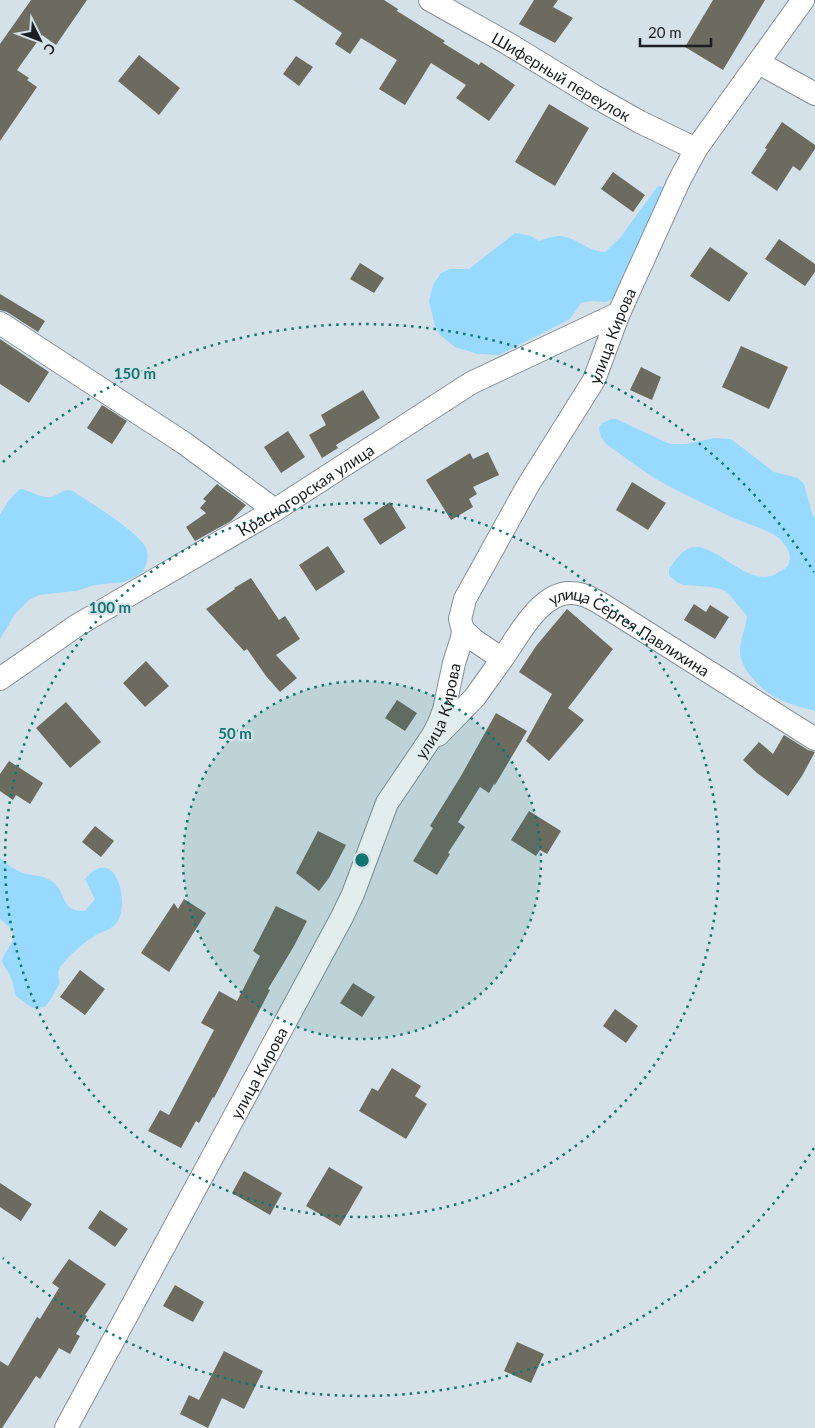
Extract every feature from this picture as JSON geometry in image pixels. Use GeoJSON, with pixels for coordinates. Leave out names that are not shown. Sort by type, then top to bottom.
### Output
{"type":"FeatureCollection","features":[{"type":"Feature","properties":{"kind":"street","name":"Шиферный переулок"},"geometry":{"type":"LineString","coordinates":[[430,0],[640,122],[696,149]]}},
{"type":"Feature","properties":{"kind":"street","name":"улица Кирова"},"geometry":{"type":"LineString","coordinates":[[66,1428],[342,916],[353,894],[388,803],[436,729],[444,710],[454,663],[462,638],[463,630],[460,613],[469,590],[527,486],[594,380],[619,313],[679,180],[696,149],[803,0]]}},
{"type":"Feature","properties":{"kind":"street"},"geometry":{"type":"LineString","coordinates":[[759,63],[815,94]]}},
{"type":"Feature","properties":{"kind":"street","name":"Красногорская улица"},"geometry":{"type":"LineString","coordinates":[[0,679],[76,626],[274,510],[471,384],[619,313]]}},
{"type":"Feature","properties":{"kind":"street"},"geometry":{"type":"LineString","coordinates":[[0,322],[184,443],[274,510]]}},
{"type":"Feature","properties":{"kind":"street","name":"улица Сергея Павлихина"},"geometry":{"type":"LineString","coordinates":[[425,748],[475,697],[544,603],[556,595],[570,593],[584,595],[600,603],[815,739]]}},
{"type":"Feature","properties":{"kind":"street"},"geometry":{"type":"LineString","coordinates":[[463,630],[502,659]]}},
{"type":"Feature","properties":{"kind":"shaded area"},"geometry":{"type":"Polygon","coordinates":[[[658,186],[665,187],[615,298],[606,302],[591,301],[581,303],[570,319],[499,355],[478,354],[455,347],[440,335],[435,326],[429,301],[433,285],[441,273],[450,269],[469,269],[515,233],[531,236],[539,241],[559,236],[571,238],[593,250],[605,252],[620,238],[658,186]]]}},
{"type":"Feature","properties":{"kind":"shaded area"},"geometry":{"type":"Polygon","coordinates":[[[611,419],[616,419],[670,444],[686,444],[714,438],[731,439],[774,472],[798,478],[804,484],[815,518],[815,711],[774,697],[748,673],[740,651],[747,616],[728,593],[712,587],[684,585],[678,583],[669,575],[669,569],[681,554],[687,549],[700,547],[711,551],[756,576],[768,577],[788,565],[790,556],[786,547],[773,534],[731,517],[656,479],[606,444],[601,437],[599,428],[601,424],[611,419]]]}},
{"type":"Feature","properties":{"kind":"shaded area"},"geometry":{"type":"Polygon","coordinates":[[[20,489],[48,497],[67,490],[73,491],[113,518],[142,541],[146,548],[147,559],[141,574],[124,582],[95,585],[76,591],[39,595],[29,600],[15,614],[0,639],[0,514],[10,499],[20,489]]]}},
{"type":"Feature","properties":{"kind":"shaded area"},"geometry":{"type":"Polygon","coordinates":[[[0,858],[20,872],[42,877],[53,882],[68,905],[77,910],[85,911],[95,899],[85,879],[95,870],[104,868],[111,871],[117,878],[122,900],[118,921],[74,951],[65,961],[58,971],[59,984],[45,1007],[33,1008],[16,996],[10,975],[2,960],[12,943],[14,935],[12,930],[0,919],[0,858]]]}},
{"type":"Feature","properties":{"kind":"building"},"geometry":{"type":"Polygon","coordinates":[[[31,0],[87,0],[56,45],[42,35],[17,70],[29,78],[27,80],[37,87],[0,141],[0,44],[31,0]]]}},
{"type":"Feature","properties":{"kind":"building"},"geometry":{"type":"Polygon","coordinates":[[[293,0],[384,0],[398,9],[397,11],[445,41],[443,43],[479,65],[481,62],[515,85],[489,121],[456,98],[466,85],[431,63],[405,105],[379,89],[397,60],[361,38],[350,54],[335,44],[342,33],[293,0]]]}},
{"type":"Feature","properties":{"kind":"building"},"geometry":{"type":"Polygon","coordinates":[[[534,0],[558,0],[553,7],[573,18],[555,43],[519,24],[534,0]]]}},
{"type":"Feature","properties":{"kind":"building"},"geometry":{"type":"Polygon","coordinates":[[[713,0],[765,0],[723,70],[685,47],[713,0]]]}},
{"type":"Feature","properties":{"kind":"building"},"geometry":{"type":"Polygon","coordinates":[[[139,55],[180,88],[159,115],[118,81],[139,55]]]}},
{"type":"Feature","properties":{"kind":"building"},"geometry":{"type":"Polygon","coordinates":[[[296,56],[313,67],[299,86],[283,74],[296,56]]]}},
{"type":"Feature","properties":{"kind":"building"},"geometry":{"type":"Polygon","coordinates":[[[549,104],[589,128],[555,186],[515,162],[549,104]]]}},
{"type":"Feature","properties":{"kind":"building"},"geometry":{"type":"Polygon","coordinates":[[[782,122],[815,145],[815,149],[800,171],[793,166],[777,191],[751,173],[782,122]]]}},
{"type":"Feature","properties":{"kind":"building"},"geometry":{"type":"Polygon","coordinates":[[[613,172],[645,195],[633,212],[601,189],[613,172]]]}},
{"type":"Feature","properties":{"kind":"building"},"geometry":{"type":"Polygon","coordinates":[[[779,239],[815,264],[815,272],[805,286],[765,259],[779,239]]]}},
{"type":"Feature","properties":{"kind":"building"},"geometry":{"type":"Polygon","coordinates":[[[710,247],[748,273],[729,302],[690,276],[710,247]]]}},
{"type":"Feature","properties":{"kind":"building"},"geometry":{"type":"Polygon","coordinates":[[[360,263],[384,278],[374,293],[350,279],[360,263]]]}},
{"type":"Feature","properties":{"kind":"building"},"geometry":{"type":"Polygon","coordinates":[[[0,294],[45,321],[38,332],[7,312],[0,310],[0,294]]]}},
{"type":"Feature","properties":{"kind":"building"},"geometry":{"type":"Polygon","coordinates":[[[0,339],[49,372],[29,403],[0,384],[0,339]]]}},
{"type":"Feature","properties":{"kind":"building"},"geometry":{"type":"Polygon","coordinates":[[[741,346],[788,367],[769,409],[722,387],[741,346]]]}},
{"type":"Feature","properties":{"kind":"building"},"geometry":{"type":"Polygon","coordinates":[[[641,367],[661,377],[652,400],[630,390],[641,367]]]}},
{"type":"Feature","properties":{"kind":"building"},"geometry":{"type":"Polygon","coordinates":[[[363,390],[380,418],[336,445],[338,448],[322,458],[309,435],[326,425],[321,415],[363,390]]]}},
{"type":"Feature","properties":{"kind":"building"},"geometry":{"type":"Polygon","coordinates":[[[102,405],[127,421],[112,444],[87,428],[102,405]]]}},
{"type":"Feature","properties":{"kind":"building"},"geometry":{"type":"Polygon","coordinates":[[[288,431],[305,457],[281,473],[264,447],[288,431]]]}},
{"type":"Feature","properties":{"kind":"building"},"geometry":{"type":"Polygon","coordinates":[[[488,452],[499,475],[473,487],[477,494],[469,499],[473,507],[451,520],[426,480],[470,453],[473,459],[488,452]]]}},
{"type":"Feature","properties":{"kind":"building"},"geometry":{"type":"Polygon","coordinates":[[[632,482],[666,503],[648,530],[616,510],[632,482]]]}},
{"type":"Feature","properties":{"kind":"building"},"geometry":{"type":"Polygon","coordinates":[[[217,484],[246,505],[231,521],[195,541],[186,527],[206,513],[200,508],[206,501],[203,499],[217,484]]]}},
{"type":"Feature","properties":{"kind":"building"},"geometry":{"type":"Polygon","coordinates":[[[390,502],[406,528],[380,545],[363,519],[390,502]]]}},
{"type":"Feature","properties":{"kind":"building"},"geometry":{"type":"Polygon","coordinates":[[[328,546],[345,572],[316,591],[299,565],[328,546]]]}},
{"type":"Feature","properties":{"kind":"building"},"geometry":{"type":"Polygon","coordinates":[[[251,578],[279,620],[285,616],[300,639],[276,655],[297,678],[280,692],[247,649],[244,651],[206,609],[251,578]]]}},
{"type":"Feature","properties":{"kind":"building"},"geometry":{"type":"Polygon","coordinates":[[[694,604],[706,612],[710,605],[729,617],[715,639],[684,620],[694,604]]]}},
{"type":"Feature","properties":{"kind":"building"},"geometry":{"type":"Polygon","coordinates":[[[567,609],[613,649],[568,708],[584,720],[549,761],[526,741],[552,694],[519,672],[536,646],[567,609]]]}},
{"type":"Feature","properties":{"kind":"building"},"geometry":{"type":"Polygon","coordinates":[[[146,661],[169,686],[145,707],[123,683],[146,661]]]}},
{"type":"Feature","properties":{"kind":"building"},"geometry":{"type":"Polygon","coordinates":[[[397,700],[417,713],[405,731],[385,718],[397,700]]]}},
{"type":"Feature","properties":{"kind":"building"},"geometry":{"type":"Polygon","coordinates":[[[66,702],[101,742],[70,768],[36,728],[66,702]]]}},
{"type":"Feature","properties":{"kind":"building"},"geometry":{"type":"Polygon","coordinates":[[[496,713],[527,731],[489,793],[480,787],[458,822],[465,827],[448,853],[450,854],[437,875],[413,861],[433,828],[430,826],[461,776],[496,713]]]}},
{"type":"Feature","properties":{"kind":"building"},"geometry":{"type":"Polygon","coordinates":[[[784,735],[808,750],[815,752],[788,796],[743,760],[759,742],[773,754],[784,735]]]}},
{"type":"Feature","properties":{"kind":"building"},"geometry":{"type":"Polygon","coordinates":[[[9,761],[43,783],[30,804],[16,795],[13,800],[0,791],[0,774],[9,761]]]}},
{"type":"Feature","properties":{"kind":"building"},"geometry":{"type":"Polygon","coordinates":[[[529,811],[561,831],[547,854],[540,850],[536,856],[511,840],[529,811]]]}},
{"type":"Feature","properties":{"kind":"building"},"geometry":{"type":"Polygon","coordinates":[[[95,826],[114,841],[101,857],[82,842],[95,826]]]}},
{"type":"Feature","properties":{"kind":"building"},"geometry":{"type":"Polygon","coordinates":[[[318,831],[346,845],[329,878],[319,891],[296,873],[318,831]]]}},
{"type":"Feature","properties":{"kind":"building"},"geometry":{"type":"Polygon","coordinates":[[[184,899],[206,913],[169,972],[141,953],[174,903],[178,909],[184,899]]]}},
{"type":"Feature","properties":{"kind":"building"},"geometry":{"type":"Polygon","coordinates":[[[276,906],[307,921],[268,989],[270,990],[214,1098],[199,1123],[196,1121],[181,1148],[148,1131],[160,1110],[169,1115],[214,1030],[201,1023],[219,991],[237,1001],[260,956],[253,951],[276,906]]]}},
{"type":"Feature","properties":{"kind":"building"},"geometry":{"type":"Polygon","coordinates":[[[80,970],[105,989],[85,1015],[60,997],[80,970]]]}},
{"type":"Feature","properties":{"kind":"building"},"geometry":{"type":"Polygon","coordinates":[[[353,983],[375,997],[362,1017],[340,1003],[353,983]]]}},
{"type":"Feature","properties":{"kind":"building"},"geometry":{"type":"Polygon","coordinates":[[[615,1009],[638,1026],[626,1043],[603,1026],[615,1009]]]}},
{"type":"Feature","properties":{"kind":"building"},"geometry":{"type":"Polygon","coordinates":[[[392,1068],[421,1086],[415,1096],[427,1104],[406,1139],[359,1111],[372,1088],[378,1091],[392,1068]]]}},
{"type":"Feature","properties":{"kind":"building"},"geometry":{"type":"Polygon","coordinates":[[[329,1167],[363,1187],[340,1226],[306,1206],[329,1167]]]}},
{"type":"Feature","properties":{"kind":"building"},"geometry":{"type":"Polygon","coordinates":[[[244,1171],[282,1193],[270,1215],[232,1193],[244,1171]]]}},
{"type":"Feature","properties":{"kind":"building"},"geometry":{"type":"Polygon","coordinates":[[[0,1183],[32,1204],[21,1221],[0,1207],[0,1183]]]}},
{"type":"Feature","properties":{"kind":"building"},"geometry":{"type":"Polygon","coordinates":[[[100,1210],[128,1229],[115,1247],[88,1228],[100,1210]]]}},
{"type":"Feature","properties":{"kind":"building"},"geometry":{"type":"Polygon","coordinates":[[[69,1259],[106,1284],[85,1315],[87,1316],[76,1334],[80,1336],[70,1354],[59,1348],[40,1379],[36,1376],[2,1428],[0,1428],[0,1361],[8,1366],[37,1317],[40,1319],[59,1288],[52,1283],[69,1259]]]}},
{"type":"Feature","properties":{"kind":"building"},"geometry":{"type":"Polygon","coordinates":[[[175,1285],[204,1302],[193,1322],[163,1306],[175,1285]]]}},
{"type":"Feature","properties":{"kind":"building"},"geometry":{"type":"Polygon","coordinates":[[[517,1342],[544,1354],[531,1383],[504,1371],[517,1342]]]}},
{"type":"Feature","properties":{"kind":"building"},"geometry":{"type":"Polygon","coordinates":[[[224,1351],[263,1371],[244,1409],[222,1398],[208,1428],[180,1414],[189,1395],[199,1400],[224,1351]]]}}]}
